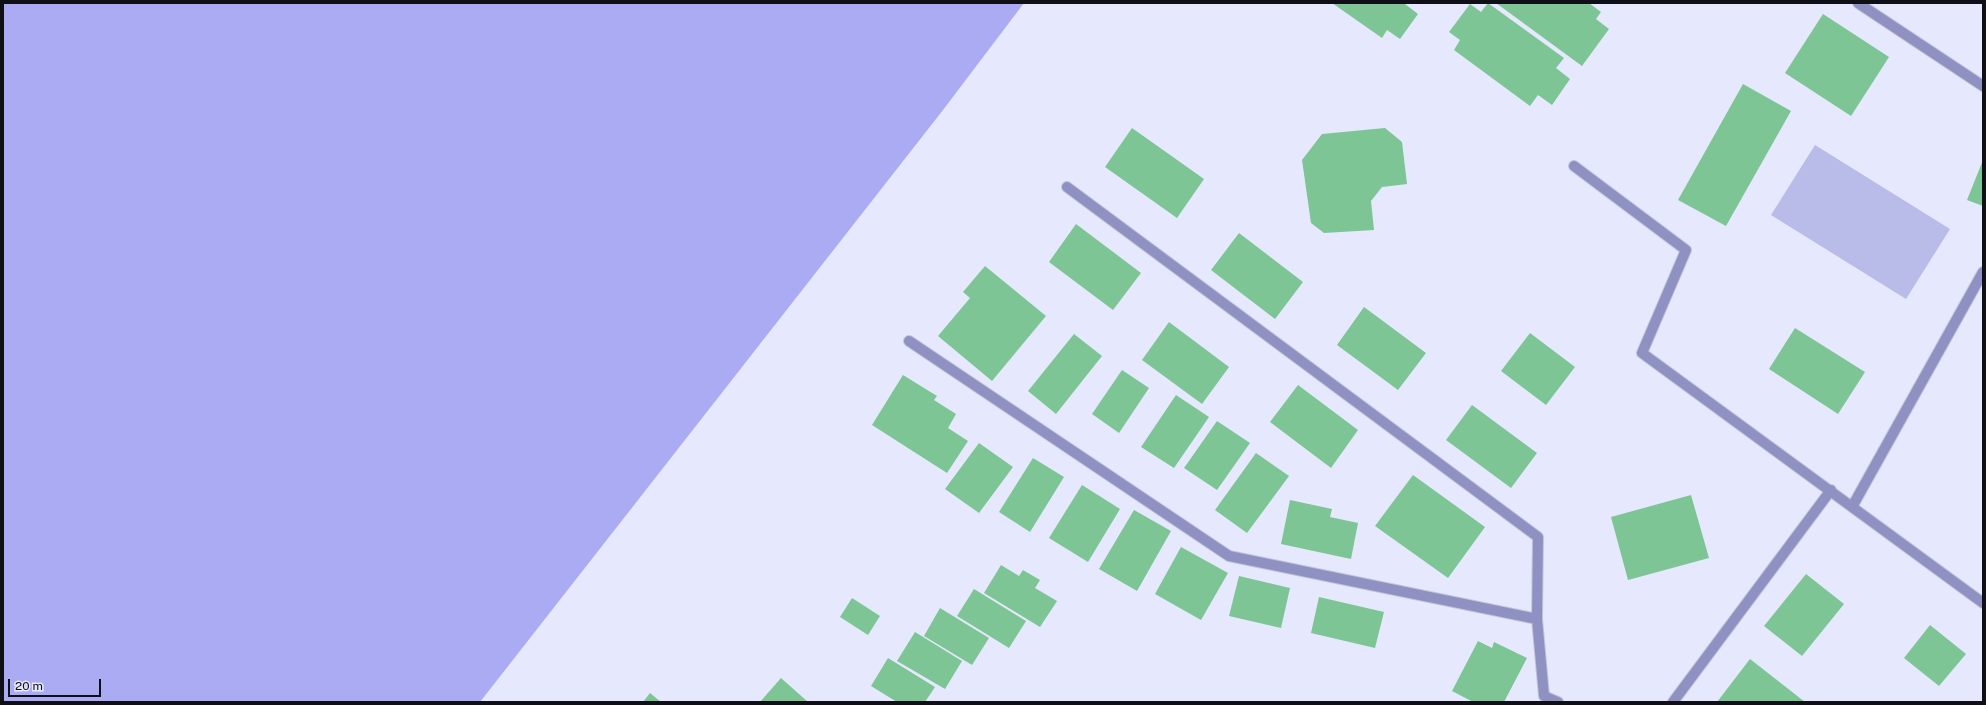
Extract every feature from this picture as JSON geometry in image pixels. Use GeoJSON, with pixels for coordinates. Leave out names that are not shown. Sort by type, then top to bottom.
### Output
{"type":"FeatureCollection","features":[{"type":"Feature","properties":{"kind":"street"},"geometry":{"type":"LineString","coordinates":[[1858,3],[1983,86]]}},
{"type":"Feature","properties":{"kind":"street"},"geometry":{"type":"LineString","coordinates":[[1574,166],[1686,250],[1642,353],[1831,490],[1983,603]]}},
{"type":"Feature","properties":{"kind":"street"},"geometry":{"type":"LineString","coordinates":[[1067,187],[1538,538],[1538,619],[1542,699],[1558,702]]}},
{"type":"Feature","properties":{"kind":"street"},"geometry":{"type":"LineString","coordinates":[[1852,507],[1983,272]]}},
{"type":"Feature","properties":{"kind":"street"},"geometry":{"type":"LineString","coordinates":[[909,341],[1229,556],[1538,619]]}},
{"type":"Feature","properties":{"kind":"street"},"geometry":{"type":"LineString","coordinates":[[1673,702],[1831,490]]}},
{"type":"Feature","properties":{"kind":"shaded area"},"geometry":{"type":"Polygon","coordinates":[[[3,3],[1024,3],[943,110],[480,702],[3,702],[3,3]]]}},
{"type":"Feature","properties":{"kind":"shaded area"},"geometry":{"type":"Polygon","coordinates":[[[1815,145],[1950,229],[1906,299],[1771,215],[1815,145]]]}},
{"type":"Feature","properties":{"kind":"building"},"geometry":{"type":"Polygon","coordinates":[[[1332,3],[1406,3],[1405,4],[1418,14],[1400,39],[1387,30],[1382,38],[1332,3]]]}},
{"type":"Feature","properties":{"kind":"building"},"geometry":{"type":"Polygon","coordinates":[[[1488,3],[1564,58],[1556,68],[1570,79],[1552,105],[1538,95],[1530,106],[1454,50],[1460,40],[1449,32],[1470,4],[1481,12],[1488,3]]]}},
{"type":"Feature","properties":{"kind":"building"},"geometry":{"type":"Polygon","coordinates":[[[1496,3],[1589,3],[1601,12],[1596,19],[1609,29],[1582,66],[1496,3]]]}},
{"type":"Feature","properties":{"kind":"building"},"geometry":{"type":"Polygon","coordinates":[[[1823,14],[1889,57],[1851,116],[1785,73],[1823,14]]]}},
{"type":"Feature","properties":{"kind":"building"},"geometry":{"type":"Polygon","coordinates":[[[1743,84],[1791,111],[1726,226],[1678,200],[1743,84]]]}},
{"type":"Feature","properties":{"kind":"building"},"geometry":{"type":"Polygon","coordinates":[[[1132,128],[1204,179],[1177,218],[1105,167],[1132,128]]]}},
{"type":"Feature","properties":{"kind":"building"},"geometry":{"type":"Polygon","coordinates":[[[1385,128],[1402,142],[1407,184],[1382,187],[1371,201],[1374,230],[1324,233],[1311,223],[1302,160],[1322,134],[1385,128]]]}},
{"type":"Feature","properties":{"kind":"building"},"geometry":{"type":"Polygon","coordinates":[[[1983,160],[1983,206],[1967,200],[1983,160]]]}},
{"type":"Feature","properties":{"kind":"building"},"geometry":{"type":"Polygon","coordinates":[[[1076,224],[1141,273],[1113,310],[1049,262],[1076,224]]]}},
{"type":"Feature","properties":{"kind":"building"},"geometry":{"type":"Polygon","coordinates":[[[1239,233],[1303,282],[1275,319],[1211,270],[1239,233]]]}},
{"type":"Feature","properties":{"kind":"building"},"geometry":{"type":"Polygon","coordinates":[[[985,266],[1046,316],[992,381],[938,336],[970,298],[963,292],[985,266]]]}},
{"type":"Feature","properties":{"kind":"building"},"geometry":{"type":"Polygon","coordinates":[[[1364,307],[1426,353],[1398,390],[1337,345],[1364,307]]]}},
{"type":"Feature","properties":{"kind":"building"},"geometry":{"type":"Polygon","coordinates":[[[1169,322],[1229,367],[1202,404],[1142,360],[1169,322]]]}},
{"type":"Feature","properties":{"kind":"building"},"geometry":{"type":"Polygon","coordinates":[[[1795,328],[1865,372],[1838,414],[1769,369],[1795,328]]]}},
{"type":"Feature","properties":{"kind":"building"},"geometry":{"type":"Polygon","coordinates":[[[1530,333],[1575,367],[1546,405],[1501,371],[1530,333]]]}},
{"type":"Feature","properties":{"kind":"building"},"geometry":{"type":"Polygon","coordinates":[[[1074,334],[1102,356],[1056,414],[1028,391],[1074,334]]]}},
{"type":"Feature","properties":{"kind":"building"},"geometry":{"type":"Polygon","coordinates":[[[1122,370],[1149,388],[1119,433],[1092,414],[1122,370]]]}},
{"type":"Feature","properties":{"kind":"building"},"geometry":{"type":"Polygon","coordinates":[[[903,375],[937,396],[934,400],[956,414],[948,428],[968,441],[947,473],[872,425],[903,375]]]}},
{"type":"Feature","properties":{"kind":"building"},"geometry":{"type":"Polygon","coordinates":[[[1298,385],[1358,430],[1331,468],[1270,422],[1298,385]]]}},
{"type":"Feature","properties":{"kind":"building"},"geometry":{"type":"Polygon","coordinates":[[[1176,395],[1209,417],[1174,468],[1141,447],[1176,395]]]}},
{"type":"Feature","properties":{"kind":"building"},"geometry":{"type":"Polygon","coordinates":[[[1472,405],[1537,453],[1511,488],[1446,440],[1472,405]]]}},
{"type":"Feature","properties":{"kind":"building"},"geometry":{"type":"Polygon","coordinates":[[[1217,421],[1250,443],[1217,490],[1184,468],[1217,421]]]}},
{"type":"Feature","properties":{"kind":"building"},"geometry":{"type":"Polygon","coordinates":[[[979,443],[1013,467],[979,513],[945,489],[979,443]]]}},
{"type":"Feature","properties":{"kind":"building"},"geometry":{"type":"Polygon","coordinates":[[[1256,453],[1289,476],[1247,533],[1215,510],[1256,453]]]}},
{"type":"Feature","properties":{"kind":"building"},"geometry":{"type":"Polygon","coordinates":[[[1033,458],[1064,477],[1030,532],[999,512],[1033,458]]]}},
{"type":"Feature","properties":{"kind":"building"},"geometry":{"type":"Polygon","coordinates":[[[1413,475],[1485,527],[1448,578],[1375,526],[1413,475]]]}},
{"type":"Feature","properties":{"kind":"building"},"geometry":{"type":"Polygon","coordinates":[[[1082,485],[1120,509],[1088,562],[1049,538],[1082,485]]]}},
{"type":"Feature","properties":{"kind":"building"},"geometry":{"type":"Polygon","coordinates":[[[1691,495],[1709,558],[1628,580],[1611,517],[1691,495]]]}},
{"type":"Feature","properties":{"kind":"building"},"geometry":{"type":"Polygon","coordinates":[[[1290,500],[1332,509],[1330,517],[1358,523],[1351,559],[1281,544],[1290,500]]]}},
{"type":"Feature","properties":{"kind":"building"},"geometry":{"type":"Polygon","coordinates":[[[1134,510],[1171,531],[1137,591],[1099,569],[1134,510]]]}},
{"type":"Feature","properties":{"kind":"building"},"geometry":{"type":"Polygon","coordinates":[[[1181,547],[1228,573],[1201,620],[1155,594],[1181,547]]]}},
{"type":"Feature","properties":{"kind":"building"},"geometry":{"type":"Polygon","coordinates":[[[1001,565],[1019,576],[1023,570],[1040,580],[1035,588],[1057,601],[1040,627],[984,593],[1001,565]]]}},
{"type":"Feature","properties":{"kind":"building"},"geometry":{"type":"Polygon","coordinates":[[[1806,574],[1844,604],[1802,656],[1764,626],[1806,574]]]}},
{"type":"Feature","properties":{"kind":"building"},"geometry":{"type":"Polygon","coordinates":[[[1239,576],[1290,588],[1281,628],[1229,616],[1239,576]]]}},
{"type":"Feature","properties":{"kind":"building"},"geometry":{"type":"Polygon","coordinates":[[[974,589],[1026,621],[1009,648],[957,616],[974,589]]]}},
{"type":"Feature","properties":{"kind":"building"},"geometry":{"type":"Polygon","coordinates":[[[1319,597],[1384,612],[1375,648],[1311,633],[1319,597]]]}},
{"type":"Feature","properties":{"kind":"building"},"geometry":{"type":"Polygon","coordinates":[[[852,598],[880,616],[868,635],[840,617],[852,598]]]}},
{"type":"Feature","properties":{"kind":"building"},"geometry":{"type":"Polygon","coordinates":[[[940,608],[989,638],[972,665],[924,636],[940,608]]]}},
{"type":"Feature","properties":{"kind":"building"},"geometry":{"type":"Polygon","coordinates":[[[1930,625],[1966,654],[1939,686],[1904,658],[1930,625]]]}},
{"type":"Feature","properties":{"kind":"building"},"geometry":{"type":"Polygon","coordinates":[[[915,632],[962,661],[945,689],[897,661],[915,632]]]}},
{"type":"Feature","properties":{"kind":"building"},"geometry":{"type":"Polygon","coordinates":[[[1478,641],[1492,648],[1494,642],[1527,658],[1504,702],[1473,702],[1452,691],[1478,641]]]}},
{"type":"Feature","properties":{"kind":"building"},"geometry":{"type":"Polygon","coordinates":[[[888,658],[935,687],[925,702],[897,702],[871,686],[888,658]]]}},
{"type":"Feature","properties":{"kind":"building"},"geometry":{"type":"Polygon","coordinates":[[[1750,659],[1805,702],[1717,702],[1750,659]]]}},
{"type":"Feature","properties":{"kind":"building"},"geometry":{"type":"Polygon","coordinates":[[[781,678],[808,702],[760,702],[781,678]]]}},
{"type":"Feature","properties":{"kind":"building"},"geometry":{"type":"Polygon","coordinates":[[[650,693],[661,702],[643,702],[650,693]]]}}]}
